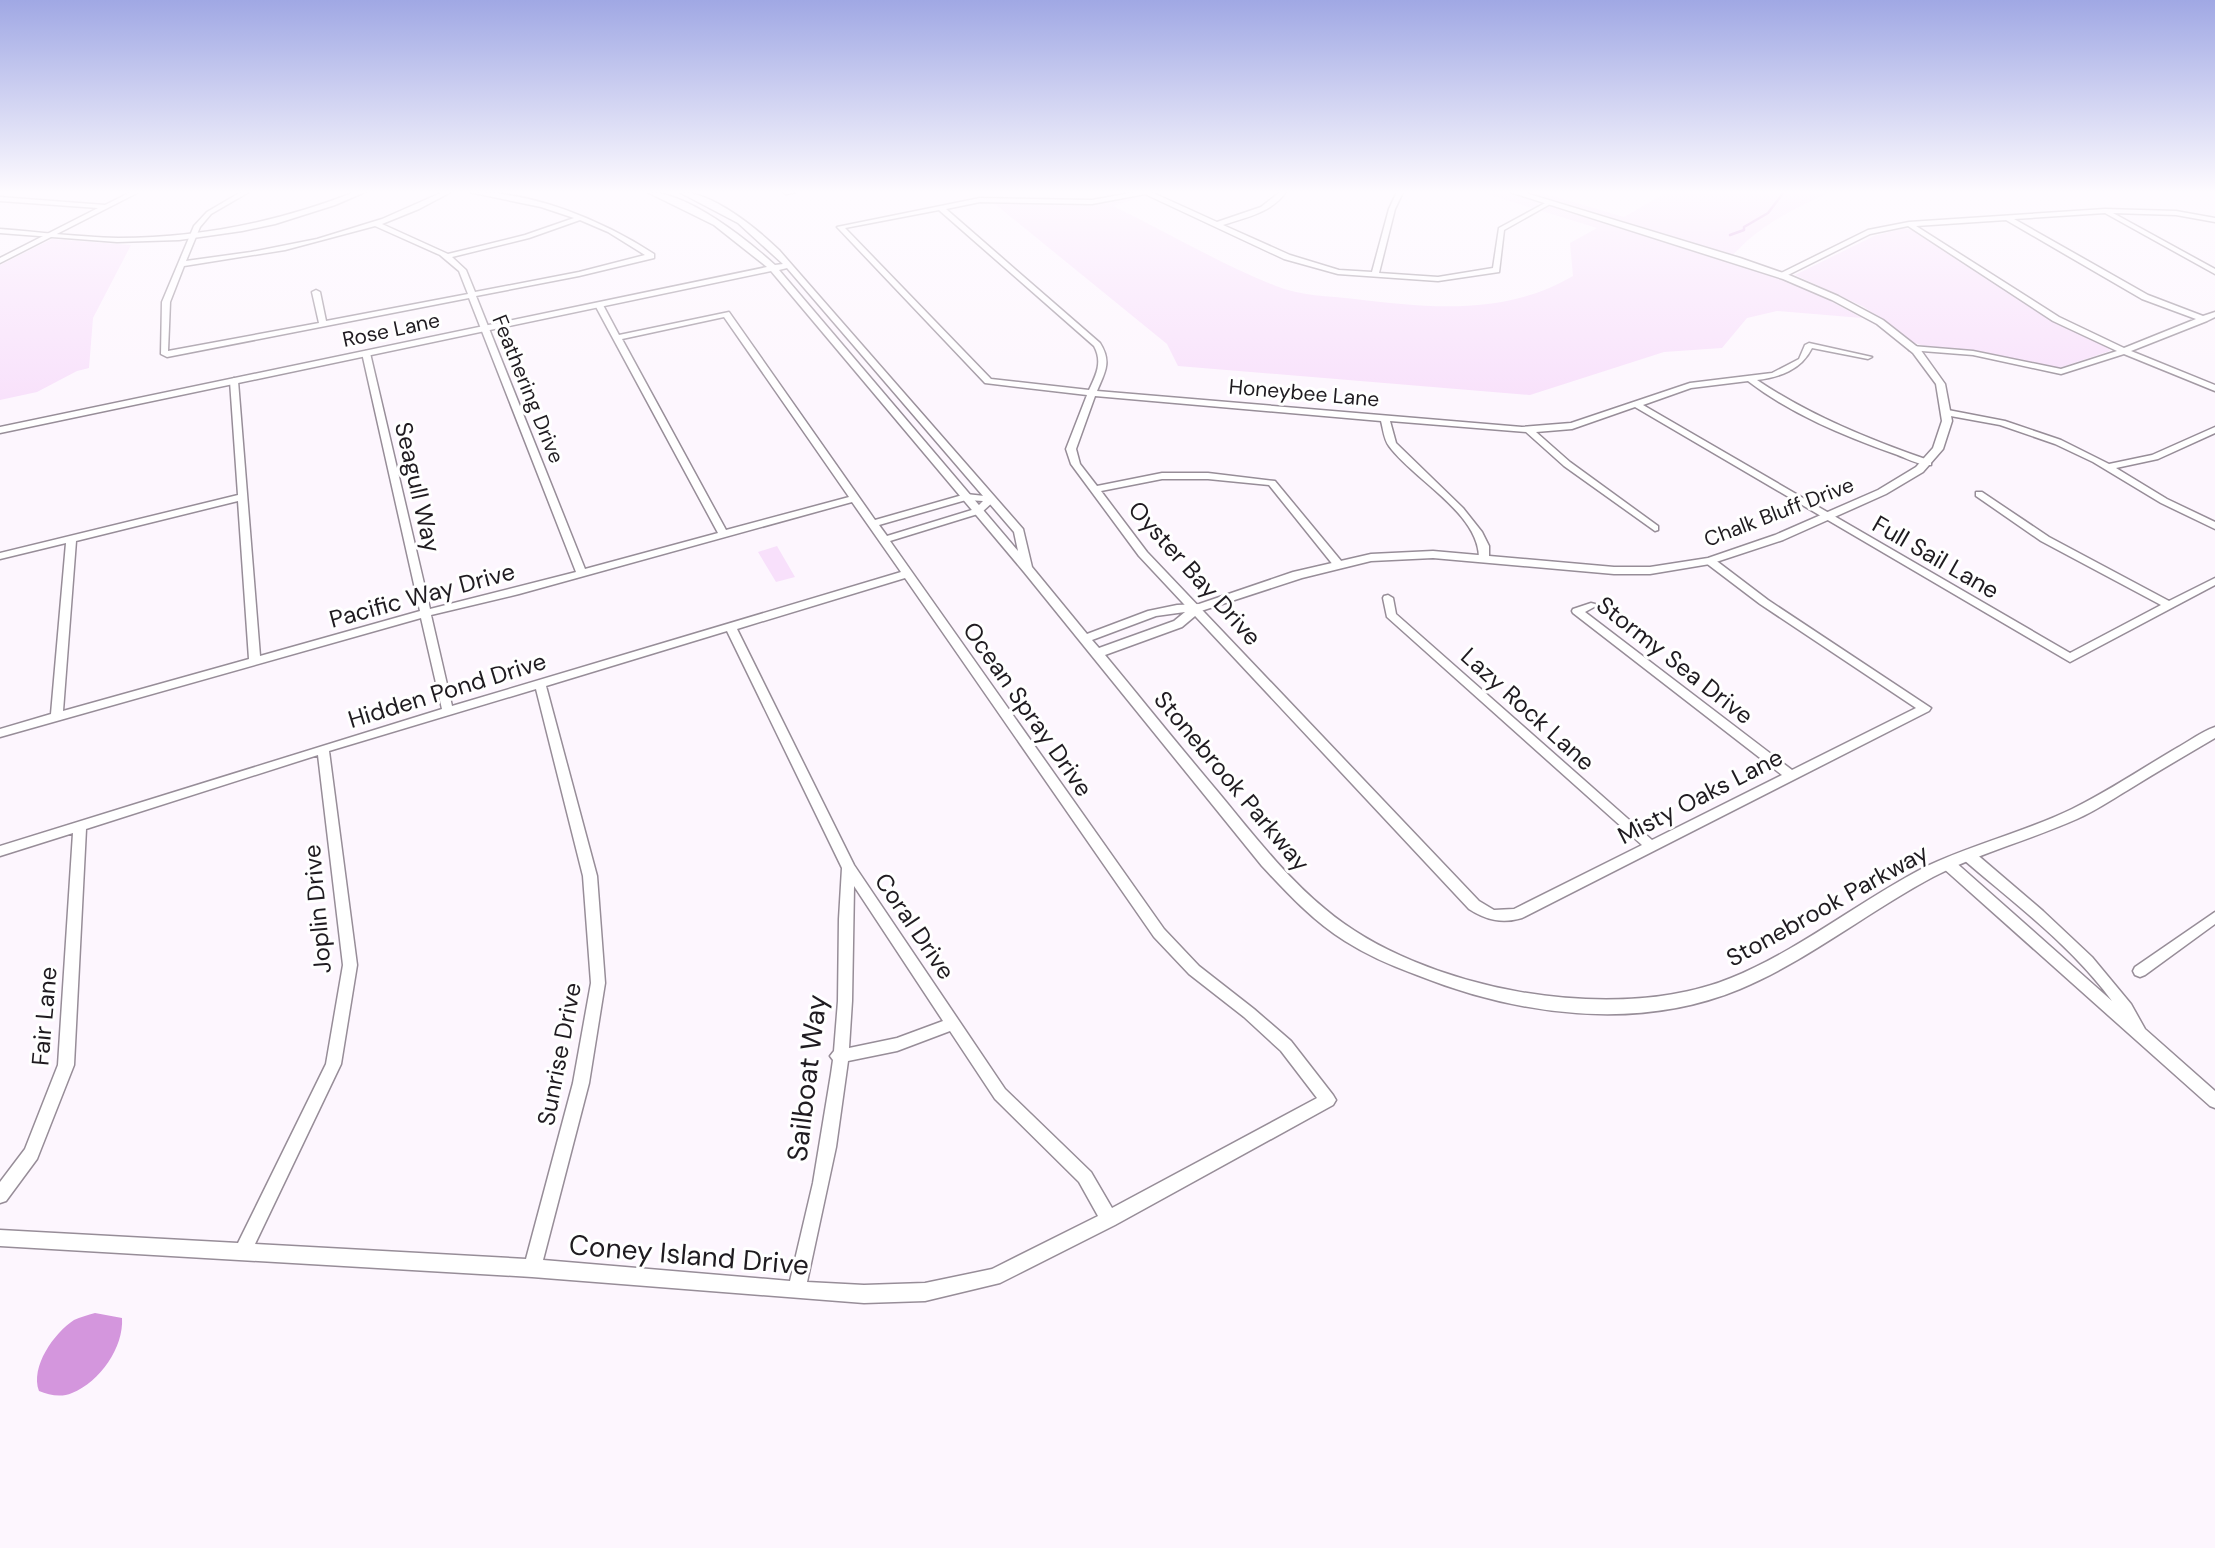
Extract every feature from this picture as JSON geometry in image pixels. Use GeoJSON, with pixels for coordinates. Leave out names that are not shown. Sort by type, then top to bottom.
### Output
{"type":"FeatureCollection","features":[{"type":"Feature","properties":{"kind":"street"},"geometry":{"type":"LineString","coordinates":[[182,264],[165,308],[164,352],[167,355],[619,264]]}},
{"type":"Feature","properties":{"kind":"street","name":"Feathering Drive"},"geometry":{"type":"LineString","coordinates":[[456,264],[462,270],[473,295],[582,574]]}},
{"type":"Feature","properties":{"kind":"street","name":"Stonebrook Parkway"},"geometry":{"type":"LineString","coordinates":[[769,264],[1028,570],[1266,862],[1303,899],[1353,938],[1425,972],[1473,989],[1517,998],[1618,1006],[1694,997],[1732,985],[1767,968],[1927,873],[2076,814],[2215,732]]}},
{"type":"Feature","properties":{"kind":"street","name":"Honeybee Lane"},"geometry":{"type":"LineString","coordinates":[[876,264],[988,381],[1091,393],[1529,430],[1572,426],[1690,386],[1752,380],[1774,375],[1802,360],[1809,345],[1868,357]]}},
{"type":"Feature","properties":{"kind":"street","name":"Oyster Bay Drive"},"geometry":{"type":"LineString","coordinates":[[1005,264],[1097,345],[1104,359],[1071,449],[1076,464],[1143,554],[1474,905],[1493,915]]}},
{"type":"Feature","properties":{"kind":"street"},"geometry":{"type":"LineString","coordinates":[[1307,264],[1338,272],[1438,279],[1496,270],[1497,264]]}},
{"type":"Feature","properties":{"kind":"street"},"geometry":{"type":"LineString","coordinates":[[1375,275],[1378,264]]}},
{"type":"Feature","properties":{"kind":"street"},"geometry":{"type":"LineString","coordinates":[[1751,264],[1783,274],[1879,322],[1912,348],[1943,391],[1948,413],[1988,420],[2071,448],[2153,495],[2215,526]]}},
{"type":"Feature","properties":{"kind":"street"},"geometry":{"type":"LineString","coordinates":[[1783,274],[1803,264]]}},
{"type":"Feature","properties":{"kind":"street"},"geometry":{"type":"LineString","coordinates":[[1971,264],[2056,319],[2124,351],[2215,388]]}},
{"type":"Feature","properties":{"kind":"street"},"geometry":{"type":"LineString","coordinates":[[2088,264],[2145,297],[2204,319]]}},
{"type":"Feature","properties":{"kind":"street","name":"Stonebrook Parkway"},"geometry":{"type":"LineString","coordinates":[[789,265],[1019,530],[1028,570]]}},
{"type":"Feature","properties":{"kind":"street","name":"Rose Lane"},"geometry":{"type":"LineString","coordinates":[[0,430],[789,265]]}},
{"type":"Feature","properties":{"kind":"street"},"geometry":{"type":"LineString","coordinates":[[316,292],[323,325]]}},
{"type":"Feature","properties":{"kind":"street"},"geometry":{"type":"LineString","coordinates":[[599,305],[724,535]]}},
{"type":"Feature","properties":{"kind":"street","name":"Ocean Spray Drive"},"geometry":{"type":"LineString","coordinates":[[616,338],[726,314],[1159,933],[1194,970],[1286,1046],[1328,1100]]}},
{"type":"Feature","properties":{"kind":"street"},"geometry":{"type":"LineString","coordinates":[[1912,348],[1973,353],[2060,372],[2124,351],[2215,314]]}},
{"type":"Feature","properties":{"kind":"street","name":"Seagull Way"},"geometry":{"type":"LineString","coordinates":[[366,354],[448,712]]}},
{"type":"Feature","properties":{"kind":"street"},"geometry":{"type":"LineString","coordinates":[[1752,380],[1812,416],[1870,442],[1928,463]]}},
{"type":"Feature","properties":{"kind":"street"},"geometry":{"type":"LineString","coordinates":[[234,381],[255,661]]}},
{"type":"Feature","properties":{"kind":"street","name":"Full Sail Lane"},"geometry":{"type":"LineString","coordinates":[[1637,405],[2070,658],[2169,605]]}},
{"type":"Feature","properties":{"kind":"street","name":"Chalk Bluff Drive"},"geometry":{"type":"LineString","coordinates":[[1084,639],[1172,609],[1196,609],[1311,570],[1396,555],[1484,558],[1625,570],[1684,567],[1710,561],[1897,485],[1928,463],[1943,439],[1948,413]]}},
{"type":"Feature","properties":{"kind":"street"},"geometry":{"type":"LineString","coordinates":[[1385,418],[1392,444],[1460,510],[1479,534],[1484,546],[1484,558]]}},
{"type":"Feature","properties":{"kind":"street"},"geometry":{"type":"LineString","coordinates":[[1529,430],[1567,464],[1654,528]]}},
{"type":"Feature","properties":{"kind":"street"},"geometry":{"type":"LineString","coordinates":[[2107,467],[2155,457],[2215,430]]}},
{"type":"Feature","properties":{"kind":"street"},"geometry":{"type":"LineString","coordinates":[[1095,489],[1162,476],[1208,476],[1272,483],[1338,564]]}},
{"type":"Feature","properties":{"kind":"street"},"geometry":{"type":"LineString","coordinates":[[1979,494],[2045,539],[2169,605],[2215,581]]}},
{"type":"Feature","properties":{"kind":"street"},"geometry":{"type":"LineString","coordinates":[[0,556],[243,497]]}},
{"type":"Feature","properties":{"kind":"street"},"geometry":{"type":"LineString","coordinates":[[873,524],[966,497],[991,499]]}},
{"type":"Feature","properties":{"kind":"street","name":"Pacific Way Drive"},"geometry":{"type":"LineString","coordinates":[[0,733],[425,613],[582,574],[855,498]]}},
{"type":"Feature","properties":{"kind":"street"},"geometry":{"type":"LineString","coordinates":[[884,540],[978,511],[991,499]]}},
{"type":"Feature","properties":{"kind":"street"},"geometry":{"type":"LineString","coordinates":[[57,717],[71,539]]}},
{"type":"Feature","properties":{"kind":"street","name":"Misty Oaks Lane"},"geometry":{"type":"LineString","coordinates":[[1493,915],[1517,914],[1925,708],[1764,602],[1710,561]]}},
{"type":"Feature","properties":{"kind":"street","name":"Hidden Pond Drive"},"geometry":{"type":"LineString","coordinates":[[0,851],[323,749],[907,574]]}},
{"type":"Feature","properties":{"kind":"street","name":"Lazy Rock Lane"},"geometry":{"type":"LineString","coordinates":[[1388,598],[1391,615],[1651,846]]}},
{"type":"Feature","properties":{"kind":"street","name":"Stormy Sea Drive"},"geometry":{"type":"LineString","coordinates":[[1591,606],[1577,611],[1791,775]]}},
{"type":"Feature","properties":{"kind":"street","name":"Chalk Bluff Drive"},"geometry":{"type":"LineString","coordinates":[[1096,654],[1178,624],[1196,609]]}},
{"type":"Feature","properties":{"kind":"street","name":"Coral Drive"},"geometry":{"type":"LineString","coordinates":[[730,626],[849,868],[1000,1094],[1085,1177],[1109,1219]]}},
{"type":"Feature","properties":{"kind":"street","name":"Sunrise Drive"},"geometry":{"type":"LineString","coordinates":[[532,1268],[581,1083],[598,983],[590,876],[540,684]]}},
{"type":"Feature","properties":{"kind":"street","name":"Joplin Drive"},"geometry":{"type":"LineString","coordinates":[[242,1253],[333,1064],[350,965],[323,749]]}},
{"type":"Feature","properties":{"kind":"street","name":"Fair Lane"},"geometry":{"type":"LineString","coordinates":[[0,1195],[32,1154],[66,1065],[80,826]]}},
{"type":"Feature","properties":{"kind":"street"},"geometry":{"type":"LineString","coordinates":[[1969,856],[2081,955],[2131,1013],[2138,1031]]}},
{"type":"Feature","properties":{"kind":"street"},"geometry":{"type":"LineString","coordinates":[[1948,864],[2118,1018],[2138,1031],[2215,1101]]}},
{"type":"Feature","properties":{"kind":"street","name":"Sailboat Way"},"geometry":{"type":"LineString","coordinates":[[796,1290],[818,1205],[845,1001],[844,912],[849,868]]}},
{"type":"Feature","properties":{"kind":"street"},"geometry":{"type":"LineString","coordinates":[[2140,971],[2215,916]]}},
{"type":"Feature","properties":{"kind":"street"},"geometry":{"type":"LineString","coordinates":[[838,1056],[874,1052],[915,1041],[953,1023]]}},
{"type":"Feature","properties":{"kind":"street","name":"Coney Island Drive"},"geometry":{"type":"LineString","coordinates":[[0,1238],[532,1268],[864,1294],[925,1292],[995,1277],[1109,1219],[1328,1100]]}},
{"type":"Feature","properties":{"kind":"shaded area"},"geometry":{"type":"Polygon","coordinates":[[[121,264],[93,318],[89,368],[77,371],[37,392],[0,400],[0,265],[121,264]]]}},
{"type":"Feature","properties":{"kind":"shaded area"},"geometry":{"type":"Polygon","coordinates":[[[1069,264],[1227,264],[1295,292],[1411,305],[1467,306],[1521,298],[1547,289],[1573,276],[1572,264],[1741,264],[1812,291],[1862,318],[1777,311],[1747,318],[1722,348],[1664,352],[1530,395],[1178,366],[1167,344],[1069,264]]]}},
{"type":"Feature","properties":{"kind":"shaded area"},"geometry":{"type":"Polygon","coordinates":[[[1817,264],[1969,264],[2065,326],[2109,348],[2110,351],[2056,369],[1961,349],[1924,346],[1912,342],[1864,307],[1795,275],[1817,264]]]}},
{"type":"Feature","properties":{"kind":"shaded area"},"geometry":{"type":"Polygon","coordinates":[[[777,546],[795,577],[776,582],[758,552],[777,546]]]}},
{"type":"Feature","properties":{"kind":"shaded area"},"geometry":{"type":"Polygon","coordinates":[[[95,1313],[122,1318],[119,1340],[101,1372],[72,1393],[55,1395],[39,1391],[38,1372],[52,1342],[74,1320],[95,1313]]]}}]}
